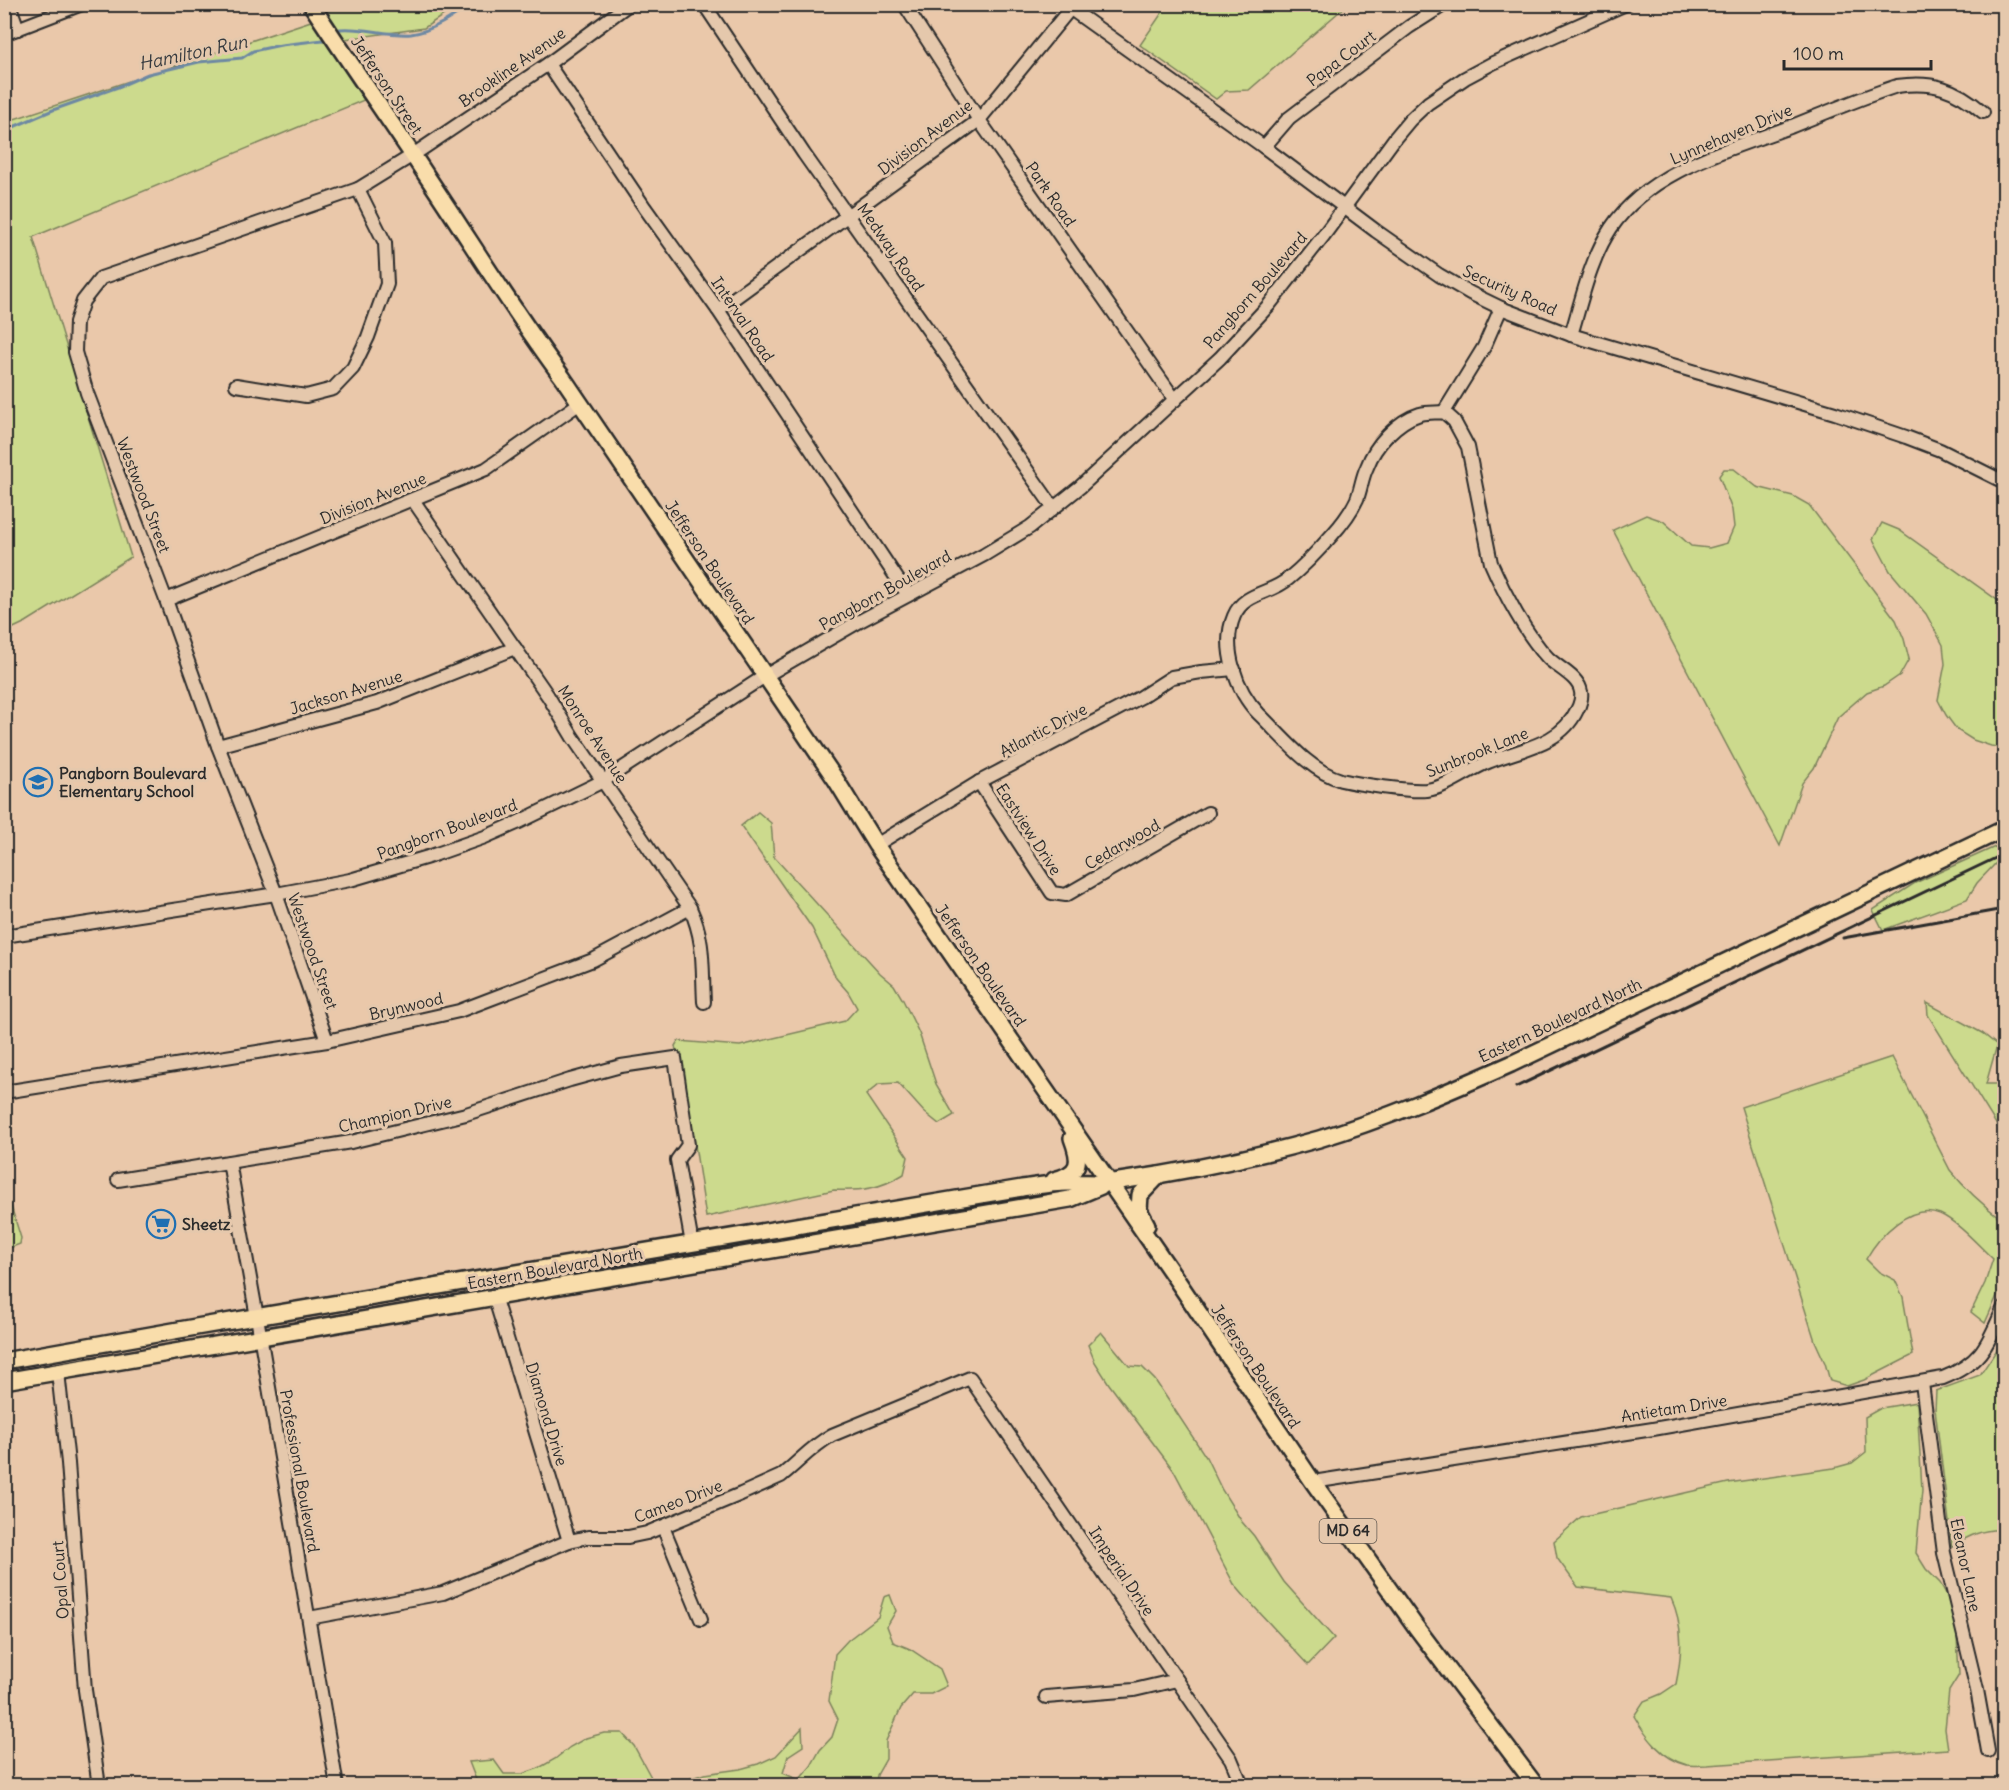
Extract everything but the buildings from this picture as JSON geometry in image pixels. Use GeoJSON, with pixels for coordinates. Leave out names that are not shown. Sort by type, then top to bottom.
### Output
{"type":"FeatureCollection","features":[{"type":"Feature","properties":{"kind":"main road","name":"Jefferson Street"},"geometry":{"type":"LineString","coordinates":[[311,4],[413,155]]}},
{"type":"Feature","properties":{"kind":"main road","name":"Jefferson Boulevard"},"geometry":{"type":"LineString","coordinates":[[413,155],[533,338],[580,403],[836,780],[876,845],[1170,1270],[1313,1482],[1416,1627],[1536,1785]]}},
{"type":"Feature","properties":{"kind":"main road","name":"Eastern Boulevard North"},"geometry":{"type":"LineString","coordinates":[[4,1361],[1022,1188],[1066,1183],[1110,1183],[1243,1159],[1320,1138],[1384,1117],[1451,1091],[2004,829]]}},
{"type":"Feature","properties":{"kind":"main road"},"geometry":{"type":"LineString","coordinates":[[1022,1188],[1066,1177],[1076,1168],[1078,1155],[1060,1111]]}},
{"type":"Feature","properties":{"kind":"main road"},"geometry":{"type":"LineString","coordinates":[[1159,1175],[1140,1196],[1139,1210],[1170,1270]]}},
{"type":"Feature","properties":{"kind":"main road","name":"Eastern Boulevard North"},"geometry":{"type":"LineString","coordinates":[[4,1381],[1070,1199],[1110,1183]]}},
{"type":"Feature","properties":{"kind":"main road"},"geometry":{"type":"LineString","coordinates":[[597,1279],[614,1268],[682,1255],[689,1251],[692,1244]]}},
{"type":"Feature","properties":{"kind":"main road"},"geometry":{"type":"LineString","coordinates":[[494,1296],[497,1287],[508,1281],[588,1268],[609,1258]]}},
{"type":"Feature","properties":{"kind":"main road"},"geometry":{"type":"LineString","coordinates":[[4,1370],[40,1366],[58,1371],[61,1365],[69,1360],[90,1356],[160,1334]]}},
{"type":"Feature","properties":{"kind":"street"},"geometry":{"type":"LineString","coordinates":[[9,4],[18,29]]}},
{"type":"Feature","properties":{"kind":"street"},"geometry":{"type":"LineString","coordinates":[[4,34],[82,4]]}},
{"type":"Feature","properties":{"kind":"street","name":"Brookline Avenue"},"geometry":{"type":"LineString","coordinates":[[413,155],[548,64],[628,4]]}},
{"type":"Feature","properties":{"kind":"street","name":"Medway Road"},"geometry":{"type":"LineString","coordinates":[[704,4],[804,154],[1053,507]]}},
{"type":"Feature","properties":{"kind":"street","name":"Park Road"},"geometry":{"type":"LineString","coordinates":[[904,4],[979,120],[1175,400]]}},
{"type":"Feature","properties":{"kind":"street","name":"Papa Court"},"geometry":{"type":"LineString","coordinates":[[1264,147],[1289,118],[1409,27],[1445,4]]}},
{"type":"Feature","properties":{"kind":"street","name":"Pangborn Boulevard"},"geometry":{"type":"LineString","coordinates":[[4,936],[276,894],[350,880],[428,857],[517,823],[603,781],[765,676],[984,555],[1030,527],[1080,488],[1220,358],[1269,305],[1410,120],[1445,90],[1493,63],[1626,4]]}},
{"type":"Feature","properties":{"kind":"street","name":"Division Avenue"},"geometry":{"type":"LineString","coordinates":[[718,309],[979,120],[1067,7]]}},
{"type":"Feature","properties":{"kind":"street","name":"Security Road"},"geometry":{"type":"LineString","coordinates":[[1067,7],[1439,275],[1501,308],[1571,335],[1876,427],[1940,450],[2004,482]]}},
{"type":"Feature","properties":{"kind":"street","name":"Interval Road"},"geometry":{"type":"LineString","coordinates":[[548,64],[645,208],[718,309],[908,595]]}},
{"type":"Feature","properties":{"kind":"street","name":"Lynnehaven Drive"},"geometry":{"type":"LineString","coordinates":[[1571,335],[1588,278],[1611,229],[1641,195],[1668,178],[1706,159],[1897,86],[1925,84],[1942,87],[1966,97],[1983,112]]}},
{"type":"Feature","properties":{"kind":"street","name":"Westwood Street"},"geometry":{"type":"LineString","coordinates":[[327,1041],[276,894],[218,746],[166,600],[87,393],[75,352],[76,322],[83,301],[101,278],[358,189],[413,155]]}},
{"type":"Feature","properties":{"kind":"street"},"geometry":{"type":"LineString","coordinates":[[236,385],[306,396],[333,389],[353,368],[368,337],[387,284],[385,243],[358,189]]}},
{"type":"Feature","properties":{"kind":"street"},"geometry":{"type":"LineString","coordinates":[[1444,412],[1484,347],[1501,308]]}},
{"type":"Feature","properties":{"kind":"street","name":"Division Avenue"},"geometry":{"type":"LineString","coordinates":[[166,600],[486,469],[580,403]]}},
{"type":"Feature","properties":{"kind":"street","name":"Sunbrook Lane"},"geometry":{"type":"LineString","coordinates":[[1444,412],[1454,421],[1468,447],[1491,563],[1496,576],[1534,640],[1548,657],[1578,684],[1582,693],[1576,713],[1570,721],[1546,741],[1488,762],[1434,788],[1415,790],[1330,776],[1312,765],[1252,707],[1239,686],[1234,669],[1229,633],[1240,606],[1247,599],[1275,588],[1287,580],[1341,525],[1358,496],[1370,459],[1384,438],[1417,415],[1444,412]]}},
{"type":"Feature","properties":{"kind":"street","name":"Monroe Avenue"},"geometry":{"type":"LineString","coordinates":[[413,500],[690,908],[698,925],[701,939],[704,1002]]}},
{"type":"Feature","properties":{"kind":"street","name":"Jackson Avenue"},"geometry":{"type":"LineString","coordinates":[[218,746],[377,703],[515,648]]}},
{"type":"Feature","properties":{"kind":"street","name":"Atlantic Drive"},"geometry":{"type":"LineString","coordinates":[[876,845],[979,782],[1141,697],[1172,676],[1234,669]]}},
{"type":"Feature","properties":{"kind":"street","name":"Eastview Drive"},"geometry":{"type":"LineString","coordinates":[[979,782],[1052,893]]}},
{"type":"Feature","properties":{"kind":"street","name":"Cedarwood"},"geometry":{"type":"LineString","coordinates":[[1052,893],[1066,895],[1208,813]]}},
{"type":"Feature","properties":{"kind":"street","name":"Brynwood"},"geometry":{"type":"LineString","coordinates":[[4,1092],[327,1041],[459,1011],[593,960],[690,908]]}},
{"type":"Feature","properties":{"kind":"street","name":"Champion Drive"},"geometry":{"type":"LineString","coordinates":[[118,1180],[351,1142],[413,1129],[570,1080],[611,1069],[675,1058],[688,1145],[677,1160],[692,1244]]}},
{"type":"Feature","properties":{"kind":"street","name":"Professional Boulevard"},"geometry":{"type":"LineString","coordinates":[[229,1162],[261,1336],[337,1785]]}},
{"type":"Feature","properties":{"kind":"street","name":"Diamond Drive"},"geometry":{"type":"LineString","coordinates":[[494,1296],[569,1541]]}},
{"type":"Feature","properties":{"kind":"street","name":"Antietam Drive"},"geometry":{"type":"LineString","coordinates":[[1313,1482],[1653,1429],[1943,1378],[1960,1371],[1973,1362],[1989,1340],[2004,1307]]}},
{"type":"Feature","properties":{"kind":"street","name":"Opal Court"},"geometry":{"type":"LineString","coordinates":[[58,1371],[68,1463],[85,1690],[99,1785]]}},
{"type":"Feature","properties":{"kind":"street","name":"Cameo Drive"},"geometry":{"type":"LineString","coordinates":[[309,1618],[443,1593],[569,1541],[588,1537],[628,1536],[663,1527],[781,1476],[818,1442],[832,1435],[970,1378]]}},
{"type":"Feature","properties":{"kind":"street","name":"Imperial Drive"},"geometry":{"type":"LineString","coordinates":[[970,1378],[1231,1759],[1240,1785]]}},
{"type":"Feature","properties":{"kind":"street","name":"Eleanor Lane"},"geometry":{"type":"LineString","coordinates":[[1922,1383],[1944,1553],[1977,1690],[1988,1751]]}},
{"type":"Feature","properties":{"kind":"street"},"geometry":{"type":"LineString","coordinates":[[663,1527],[701,1619]]}},
{"type":"Feature","properties":{"kind":"street"},"geometry":{"type":"LineString","coordinates":[[1046,1697],[1134,1690],[1177,1680]]}},
{"type":"Feature","properties":{"kind":"green space"},"geometry":{"type":"Polygon","coordinates":[[[1168,4],[1347,5],[1249,90],[1226,91],[1216,99],[1140,45],[1168,4]]]}},
{"type":"Feature","properties":{"kind":"green space"},"geometry":{"type":"Polygon","coordinates":[[[323,5],[459,5],[424,28],[345,39],[323,5]]]}},
{"type":"Feature","properties":{"kind":"green space"},"geometry":{"type":"Polygon","coordinates":[[[311,21],[364,100],[33,237],[131,557],[26,622],[5,632],[5,122],[311,21]]]}},
{"type":"Feature","properties":{"kind":"green space"},"geometry":{"type":"Polygon","coordinates":[[[1724,469],[1734,469],[1757,487],[1793,496],[1809,505],[1896,620],[1909,659],[1900,675],[1884,686],[1867,692],[1838,717],[1814,768],[1802,783],[1780,846],[1613,530],[1646,515],[1663,521],[1691,546],[1709,548],[1727,543],[1734,527],[1732,510],[1719,476],[1724,469]]]}},
{"type":"Feature","properties":{"kind":"green space"},"geometry":{"type":"Polygon","coordinates":[[[1882,523],[1899,530],[2004,605],[2004,748],[1973,740],[1957,730],[1946,715],[1938,700],[1945,664],[1943,645],[1926,614],[1890,571],[1873,539],[1882,523]]]}},
{"type":"Feature","properties":{"kind":"green space"},"geometry":{"type":"Polygon","coordinates":[[[758,812],[771,823],[774,857],[880,973],[894,985],[919,1033],[936,1084],[954,1115],[939,1124],[924,1112],[898,1083],[879,1084],[866,1095],[908,1157],[904,1174],[887,1183],[870,1188],[834,1190],[706,1217],[691,1119],[675,1046],[678,1041],[740,1046],[845,1021],[857,1008],[848,992],[836,978],[812,928],[741,826],[758,812]]]}},
{"type":"Feature","properties":{"kind":"green space"},"geometry":{"type":"Polygon","coordinates":[[[2004,843],[2004,861],[1996,863],[1977,883],[1967,899],[1883,930],[1873,910],[1915,883],[2004,843]]]}},
{"type":"Feature","properties":{"kind":"green space"},"geometry":{"type":"Polygon","coordinates":[[[1927,1003],[1982,1033],[1997,1045],[1986,1084],[2004,1084],[2004,1137],[1928,1015],[1927,1003]]]}},
{"type":"Feature","properties":{"kind":"green space"},"geometry":{"type":"Polygon","coordinates":[[[1892,1057],[1950,1170],[1989,1210],[2004,1221],[2004,1280],[1985,1323],[1971,1312],[1985,1283],[1993,1259],[1961,1228],[1940,1214],[1918,1213],[1897,1223],[1887,1231],[1866,1259],[1879,1272],[1895,1280],[1903,1297],[1913,1355],[1847,1386],[1830,1381],[1815,1341],[1741,1107],[1892,1057]]]}},
{"type":"Feature","properties":{"kind":"green space"},"geometry":{"type":"Polygon","coordinates":[[[5,1199],[10,1203],[21,1238],[20,1244],[5,1250],[5,1199]]]}},
{"type":"Feature","properties":{"kind":"green space"},"geometry":{"type":"Polygon","coordinates":[[[1101,1332],[1129,1366],[1142,1367],[1155,1380],[1206,1457],[1222,1490],[1242,1522],[1254,1536],[1284,1582],[1334,1638],[1308,1665],[1234,1584],[1174,1471],[1095,1362],[1088,1345],[1101,1332]]]}},
{"type":"Feature","properties":{"kind":"green space"},"geometry":{"type":"Polygon","coordinates":[[[2004,1339],[2004,1530],[1990,1530],[1977,1534],[1952,1546],[1935,1409],[1936,1391],[1980,1375],[2004,1339]]]}},
{"type":"Feature","properties":{"kind":"green space"},"geometry":{"type":"Polygon","coordinates":[[[1917,1402],[1922,1490],[1916,1553],[1926,1569],[1940,1583],[1956,1618],[1959,1675],[1949,1691],[1945,1729],[1948,1749],[1697,1765],[1687,1765],[1670,1758],[1649,1739],[1634,1716],[1644,1701],[1676,1684],[1681,1641],[1678,1619],[1671,1598],[1578,1587],[1557,1558],[1554,1541],[1581,1517],[1728,1483],[1834,1468],[1852,1463],[1866,1452],[1865,1417],[1881,1408],[1917,1402]]]}},
{"type":"Feature","properties":{"kind":"green space"},"geometry":{"type":"Polygon","coordinates":[[[890,1595],[896,1611],[887,1626],[893,1642],[910,1649],[940,1669],[947,1686],[931,1694],[913,1694],[901,1708],[886,1741],[886,1759],[877,1775],[876,1785],[671,1785],[704,1774],[758,1764],[776,1756],[802,1728],[803,1746],[788,1756],[783,1773],[799,1780],[832,1737],[838,1719],[829,1701],[835,1654],[848,1640],[878,1617],[884,1597],[890,1595]]]}},
{"type":"Feature","properties":{"kind":"green space"},"geometry":{"type":"Polygon","coordinates":[[[604,1733],[622,1733],[634,1746],[652,1779],[667,1785],[478,1785],[469,1762],[494,1760],[504,1774],[522,1774],[555,1759],[586,1738],[604,1733]]]}},
{"type":"Feature","properties":{"kind":"waterway","name":"Hamilton Run"},"geometry":{"type":"LineString","coordinates":[[340,29],[411,34],[435,27],[471,4]]}},
{"type":"Feature","properties":{"kind":"waterway","name":"Hamilton Run"},"geometry":{"type":"LineString","coordinates":[[4,131],[148,74],[199,62],[242,58],[253,51],[281,45],[323,40]]}},
{"type":"Feature","properties":{"kind":"railway"},"geometry":{"type":"LineString","coordinates":[[1516,1087],[2004,854]]}},
{"type":"Feature","properties":{"kind":"railway"},"geometry":{"type":"LineString","coordinates":[[1843,938],[2004,909]]}},
{"type":"Feature","properties":{"kind":"place","name":"Pangborn Boulevard Elementary School"},"geometry":{"type":"Point","coordinates":[38,782]}},
{"type":"Feature","properties":{"kind":"place","name":"Sheetz"},"geometry":{"type":"Point","coordinates":[161,1224]}}]}
